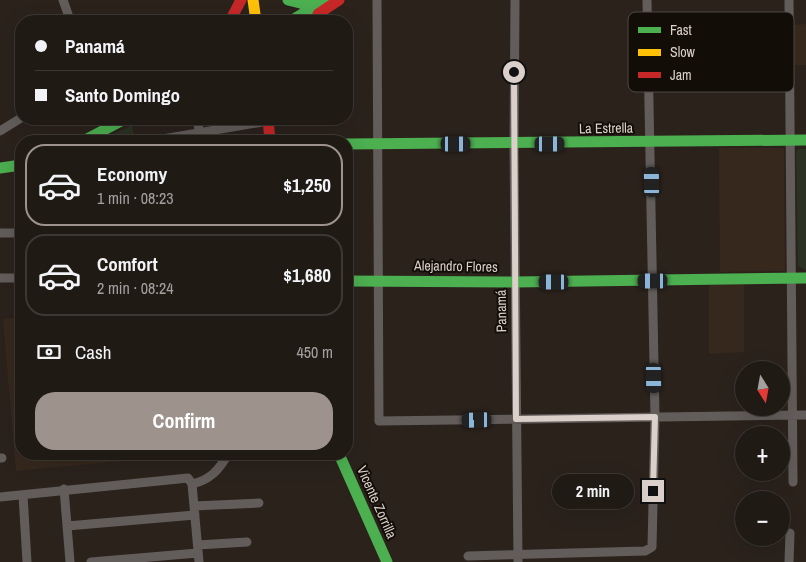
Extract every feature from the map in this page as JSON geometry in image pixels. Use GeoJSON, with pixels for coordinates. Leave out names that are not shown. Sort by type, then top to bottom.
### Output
{"type":"FeatureCollection","features":[{"type":"Feature","properties":{"kind":"street"},"geometry":{"type":"LineString","coordinates":[[63,0],[68,15]]}},
{"type":"Feature","properties":{"kind":"street"},"geometry":{"type":"LineString","coordinates":[[233,15],[241,0]]}},
{"type":"Feature","properties":{"kind":"street"},"geometry":{"type":"LineString","coordinates":[[253,0],[255,15]]}},
{"type":"Feature","properties":{"kind":"street"},"geometry":{"type":"LineString","coordinates":[[288,0],[300,3],[323,0]]}},
{"type":"Feature","properties":{"kind":"street"},"geometry":{"type":"LineString","coordinates":[[300,15],[323,0]]}},
{"type":"Feature","properties":{"kind":"street"},"geometry":{"type":"LineString","coordinates":[[315,15],[339,0]]}},
{"type":"Feature","properties":{"kind":"street"},"geometry":{"type":"LineString","coordinates":[[378,0],[379,421],[806,415]]}},
{"type":"Feature","properties":{"kind":"street","name":"Panamá"},"geometry":{"type":"LineString","coordinates":[[515,0],[514,144],[518,559]]}},
{"type":"Feature","properties":{"kind":"street"},"geometry":{"type":"LineString","coordinates":[[468,556],[518,559],[645,551],[652,547],[655,417],[650,92]]}},
{"type":"Feature","properties":{"kind":"street"},"geometry":{"type":"LineString","coordinates":[[790,92],[793,482]]}},
{"type":"Feature","properties":{"kind":"street"},"geometry":{"type":"LineString","coordinates":[[0,131],[15,122]]}},
{"type":"Feature","properties":{"kind":"street"},"geometry":{"type":"LineString","coordinates":[[94,135],[114,125]]}},
{"type":"Feature","properties":{"kind":"street"},"geometry":{"type":"LineString","coordinates":[[208,135],[248,125]]}},
{"type":"Feature","properties":{"kind":"street","name":"La Estrella"},"geometry":{"type":"LineString","coordinates":[[353,144],[651,143],[806,140]]}},
{"type":"Feature","properties":{"kind":"street"},"geometry":{"type":"LineString","coordinates":[[0,168],[15,166]]}},
{"type":"Feature","properties":{"kind":"street"},"geometry":{"type":"LineString","coordinates":[[0,233],[15,233]]}},
{"type":"Feature","properties":{"kind":"street"},"geometry":{"type":"LineString","coordinates":[[0,278],[15,278]]}},
{"type":"Feature","properties":{"kind":"street","name":"Alejandro Flores"},"geometry":{"type":"LineString","coordinates":[[353,281],[515,282],[806,278]]}},
{"type":"Feature","properties":{"kind":"street"},"geometry":{"type":"LineString","coordinates":[[192,484],[205,481],[217,471],[224,460]]}},
{"type":"Feature","properties":{"kind":"street","name":"Vicente Zorrilla"},"geometry":{"type":"LineString","coordinates":[[342,460],[388,562]]}},
{"type":"Feature","properties":{"kind":"street"},"geometry":{"type":"LineString","coordinates":[[0,497],[64,489],[188,478],[192,484],[198,553]]}},
{"type":"Feature","properties":{"kind":"street"},"geometry":{"type":"LineString","coordinates":[[64,489],[70,562]]}},
{"type":"Feature","properties":{"kind":"street"},"geometry":{"type":"LineString","coordinates":[[23,495],[27,562]]}},
{"type":"Feature","properties":{"kind":"street"},"geometry":{"type":"LineString","coordinates":[[67,526],[259,503]]}},
{"type":"Feature","properties":{"kind":"street"},"geometry":{"type":"LineString","coordinates":[[91,562],[156,559],[198,553],[247,542]]}},
{"type":"Feature","properties":{"kind":"street"},"geometry":{"type":"LineString","coordinates":[[789,562],[790,546]]}},
{"type":"Feature","properties":{"kind":"shaded area"},"geometry":{"type":"Polygon","coordinates":[[[806,24],[806,65],[794,65],[794,25],[806,24]]]}},
{"type":"Feature","properties":{"kind":"shaded area"},"geometry":{"type":"Polygon","coordinates":[[[719,148],[784,148],[785,271],[720,272],[719,148]]]}},
{"type":"Feature","properties":{"kind":"shaded area"},"geometry":{"type":"Polygon","coordinates":[[[744,284],[744,352],[709,354],[709,285],[744,284]]]}},
{"type":"Feature","properties":{"kind":"shaded area"},"geometry":{"type":"Polygon","coordinates":[[[15,318],[15,459],[3,319],[15,318]]]}},
{"type":"Feature","properties":{"kind":"shaded area"},"geometry":{"type":"Polygon","coordinates":[[[15,460],[122,460],[121,461],[16,471],[15,460]]]}},
{"type":"Feature","properties":{"kind":"green space"},"geometry":{"type":"Polygon","coordinates":[[[132,125],[134,135],[111,135],[132,125]]]}},
{"type":"Feature","properties":{"kind":"green space"},"geometry":{"type":"Polygon","coordinates":[[[798,149],[806,149],[806,270],[798,266],[796,152],[798,149]]]}},
{"type":"Feature","properties":{"kind":"traffic: fast"},"geometry":{"type":"LineString","coordinates":[[288,0],[300,3],[320,0]]}},
{"type":"Feature","properties":{"kind":"traffic: fast"},"geometry":{"type":"LineString","coordinates":[[301,15],[325,0]]}},
{"type":"Feature","properties":{"kind":"traffic: fast"},"geometry":{"type":"LineString","coordinates":[[94,135],[114,125]]}},
{"type":"Feature","properties":{"kind":"traffic: fast"},"geometry":{"type":"LineString","coordinates":[[353,144],[806,140]]}},
{"type":"Feature","properties":{"kind":"traffic: fast"},"geometry":{"type":"LineString","coordinates":[[0,168],[15,166]]}},
{"type":"Feature","properties":{"kind":"traffic: fast"},"geometry":{"type":"LineString","coordinates":[[353,281],[515,282],[806,278]]}},
{"type":"Feature","properties":{"kind":"traffic: fast"},"geometry":{"type":"LineString","coordinates":[[342,460],[387,562]]}},
{"type":"Feature","properties":{"kind":"traffic: slow"},"geometry":{"type":"LineString","coordinates":[[253,0],[255,15]]}},
{"type":"Feature","properties":{"kind":"traffic: jam"},"geometry":{"type":"LineString","coordinates":[[233,15],[241,0]]}},
{"type":"Feature","properties":{"kind":"traffic: jam"},"geometry":{"type":"LineString","coordinates":[[318,14],[339,0]]}},
{"type":"Feature","properties":{"kind":"traffic: jam"},"geometry":{"type":"LineString","coordinates":[[269,125],[269,135]]}},
{"type":"Feature","properties":{"kind":"route"},"geometry":{"type":"LineString","coordinates":[[514,72],[516,419],[655,417],[653,491]]}}]}
